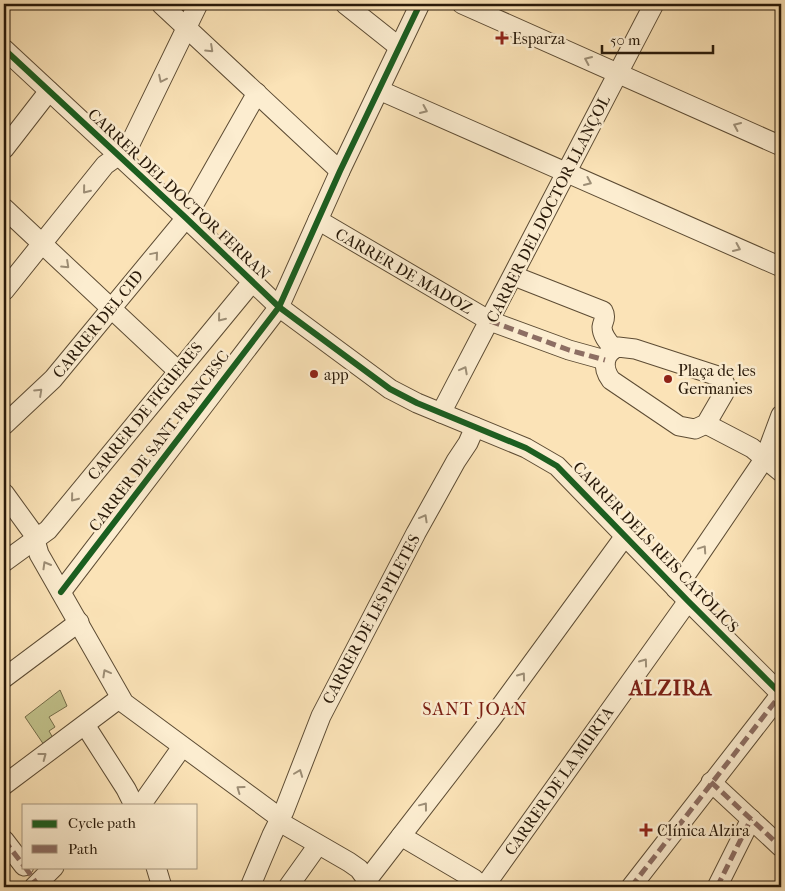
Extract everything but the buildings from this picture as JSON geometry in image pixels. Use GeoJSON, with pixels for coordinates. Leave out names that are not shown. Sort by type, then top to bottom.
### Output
{"type":"FeatureCollection","features":[{"type":"Feature","properties":{"kind":"street"},"geometry":{"type":"LineString","coordinates":[[162,4],[340,172]]}},
{"type":"Feature","properties":{"kind":"street"},"geometry":{"type":"LineString","coordinates":[[4,291],[105,165],[127,148],[198,4]]}},
{"type":"Feature","properties":{"kind":"street"},"geometry":{"type":"LineString","coordinates":[[345,4],[399,46]]}},
{"type":"Feature","properties":{"kind":"street","name":"CARRER DE SANT FRANCESC"},"geometry":{"type":"LineString","coordinates":[[61,592],[279,307],[340,172],[420,4]]}},
{"type":"Feature","properties":{"kind":"street"},"geometry":{"type":"LineString","coordinates":[[462,4],[781,146]]}},
{"type":"Feature","properties":{"kind":"street","name":"CARRER DEL DOCTOR LLANÇOL"},"geometry":{"type":"LineString","coordinates":[[441,414],[654,4]]}},
{"type":"Feature","properties":{"kind":"street","name":"CARRER DEL DOCTOR FERRAN"},"geometry":{"type":"LineString","coordinates":[[4,49],[279,307],[390,389],[441,414],[500,436]]}},
{"type":"Feature","properties":{"kind":"street"},"geometry":{"type":"LineString","coordinates":[[379,90],[781,267]]}},
{"type":"Feature","properties":{"kind":"street"},"geometry":{"type":"LineString","coordinates":[[4,149],[49,92]]}},
{"type":"Feature","properties":{"kind":"street","name":"CARRER DEL CID"},"geometry":{"type":"LineString","coordinates":[[4,425],[53,379],[186,218],[258,93]]}},
{"type":"Feature","properties":{"kind":"street"},"geometry":{"type":"LineString","coordinates":[[4,208],[178,371]]}},
{"type":"Feature","properties":{"kind":"street","name":"CARRER DE MADOZ"},"geometry":{"type":"LineString","coordinates":[[318,220],[490,321]]}},
{"type":"Feature","properties":{"kind":"street"},"geometry":{"type":"LineString","coordinates":[[490,321],[568,350],[610,354],[622,347],[635,349],[720,377],[725,384],[724,393],[706,424],[699,428],[690,429],[667,419],[611,380],[605,370],[610,354],[603,334],[602,327],[605,316],[603,311],[514,276]]}},
{"type":"Feature","properties":{"kind":"street","name":"CARRER DE FIGUERES"},"geometry":{"type":"LineString","coordinates":[[4,562],[48,530],[253,281]]}},
{"type":"Feature","properties":{"kind":"street","name":"CARRER DE LA MURTA"},"geometry":{"type":"LineString","coordinates":[[483,887],[682,595],[765,458],[781,415]]}},
{"type":"Feature","properties":{"kind":"street"},"geometry":{"type":"LineString","coordinates":[[706,424],[752,448],[781,472]]}},
{"type":"Feature","properties":{"kind":"street","name":"CARRER DE LES PILETES"},"geometry":{"type":"LineString","coordinates":[[250,887],[284,812],[321,716],[416,533],[451,469],[468,443],[475,427]]}},
{"type":"Feature","properties":{"kind":"street","name":"CARRER DELS REIS CATÒLICS"},"geometry":{"type":"LineString","coordinates":[[500,436],[542,456],[557,466],[781,694]]}},
{"type":"Feature","properties":{"kind":"street"},"geometry":{"type":"LineString","coordinates":[[4,493],[30,528],[39,554],[79,622],[120,698],[129,708],[279,820],[359,869],[368,883],[625,536]]}},
{"type":"Feature","properties":{"kind":"street"},"geometry":{"type":"LineString","coordinates":[[4,678],[79,622]]}},
{"type":"Feature","properties":{"kind":"street"},"geometry":{"type":"LineString","coordinates":[[631,887],[781,694]]}},
{"type":"Feature","properties":{"kind":"street"},"geometry":{"type":"LineString","coordinates":[[4,785],[120,698]]}},
{"type":"Feature","properties":{"kind":"street"},"geometry":{"type":"LineString","coordinates":[[85,725],[130,802],[182,747]]}},
{"type":"Feature","properties":{"kind":"street"},"geometry":{"type":"LineString","coordinates":[[712,782],[781,847]]}},
{"type":"Feature","properties":{"kind":"street"},"geometry":{"type":"LineString","coordinates":[[717,887],[751,819]]}},
{"type":"Feature","properties":{"kind":"street"},"geometry":{"type":"LineString","coordinates":[[401,836],[474,879],[483,887]]}},
{"type":"Feature","properties":{"kind":"street"},"geometry":{"type":"LineString","coordinates":[[4,840],[22,864]]}},
{"type":"Feature","properties":{"kind":"street"},"geometry":{"type":"LineString","coordinates":[[288,887],[318,845]]}},
{"type":"Feature","properties":{"kind":"street"},"geometry":{"type":"LineString","coordinates":[[25,868],[36,886],[53,868]]}},
{"type":"Feature","properties":{"kind":"street"},"geometry":{"type":"LineString","coordinates":[[156,868],[162,887]]}},
{"type":"Feature","properties":{"kind":"green space"},"geometry":{"type":"Polygon","coordinates":[[[60,690],[67,706],[49,717],[55,727],[49,731],[53,738],[44,745],[25,717],[60,690]]]}},
{"type":"Feature","properties":{"kind":"marked path"},"geometry":{"type":"LineString","coordinates":[[490,321],[569,350],[605,360]]}},
{"type":"Feature","properties":{"kind":"marked path"},"geometry":{"type":"LineString","coordinates":[[631,887],[781,694]]}},
{"type":"Feature","properties":{"kind":"marked path"},"geometry":{"type":"LineString","coordinates":[[711,782],[781,847]]}},
{"type":"Feature","properties":{"kind":"marked path"},"geometry":{"type":"LineString","coordinates":[[717,887],[751,819]]}},
{"type":"Feature","properties":{"kind":"marked path"},"geometry":{"type":"LineString","coordinates":[[4,840],[22,863]]}},
{"type":"Feature","properties":{"kind":"marked path"},"geometry":{"type":"LineString","coordinates":[[26,868],[37,884]]}},
{"type":"Feature","properties":{"kind":"cycle path"},"geometry":{"type":"LineString","coordinates":[[61,592],[279,307],[340,171],[420,4]]}},
{"type":"Feature","properties":{"kind":"cycle path"},"geometry":{"type":"LineString","coordinates":[[4,49],[279,307],[390,389],[417,403],[526,448],[557,466],[781,694]]}},
{"type":"Feature","properties":{"kind":"place","name":"Esparza"},"geometry":{"type":"Point","coordinates":[502,38]}},
{"type":"Feature","properties":{"kind":"place","name":"app"},"geometry":{"type":"Point","coordinates":[314,374]}},
{"type":"Feature","properties":{"kind":"place","name":"Plaça de les Germanies"},"geometry":{"type":"Point","coordinates":[668,379]}},
{"type":"Feature","properties":{"kind":"place","name":"Clínica Alzira"},"geometry":{"type":"Point","coordinates":[646,830]}},
{"type":"Feature","properties":{"kind":"district","name":"ALZIRA"},"geometry":{"type":"Point","coordinates":[671,688]}},
{"type":"Feature","properties":{"kind":"district","name":"SANT JOAN"},"geometry":{"type":"Point","coordinates":[475,709]}}]}
